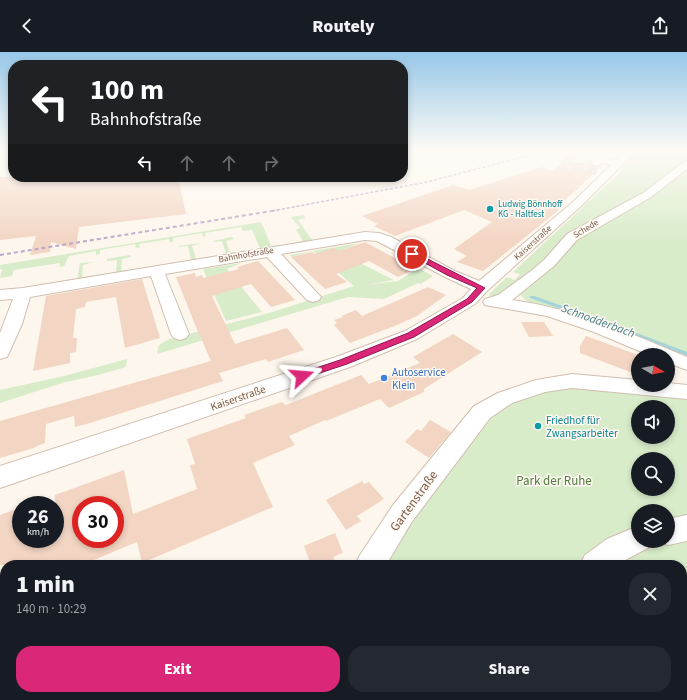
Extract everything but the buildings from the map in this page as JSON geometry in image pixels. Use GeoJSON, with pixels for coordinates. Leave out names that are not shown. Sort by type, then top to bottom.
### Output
{"type":"FeatureCollection","features":[{"type":"Feature","properties":{"kind":"street","name":"Kaiserstraße"},"geometry":{"type":"LineString","coordinates":[[0,478],[343,362],[411,335],[481,297],[577,204],[585,181]]}},
{"type":"Feature","properties":{"kind":"street","name":"Schede"},"geometry":{"type":"LineString","coordinates":[[481,297],[504,298],[549,263],[572,237],[647,196],[665,181]]}},
{"type":"Feature","properties":{"kind":"street","name":"Bahnhofstraße"},"geometry":{"type":"LineString","coordinates":[[0,295],[23,293],[365,236],[379,237],[386,240],[450,274],[481,297]]}},
{"type":"Feature","properties":{"kind":"street"},"geometry":{"type":"LineString","coordinates":[[270,251],[313,297]]}},
{"type":"Feature","properties":{"kind":"street"},"geometry":{"type":"LineString","coordinates":[[156,270],[180,334]]}},
{"type":"Feature","properties":{"kind":"street"},"geometry":{"type":"LineString","coordinates":[[0,353],[13,324],[23,293]]}},
{"type":"Feature","properties":{"kind":"street"},"geometry":{"type":"LineString","coordinates":[[481,297],[560,314],[608,331],[648,348]]}},
{"type":"Feature","properties":{"kind":"street"},"geometry":{"type":"LineString","coordinates":[[675,359],[687,364]]}},
{"type":"Feature","properties":{"kind":"street","name":"Gartenstraße"},"geometry":{"type":"LineString","coordinates":[[373,560],[402,514],[460,439],[482,412],[505,398],[543,384],[572,381],[687,392]]}},
{"type":"Feature","properties":{"kind":"street"},"geometry":{"type":"LineString","coordinates":[[675,531],[687,528]]}},
{"type":"Feature","properties":{"kind":"street"},"geometry":{"type":"LineString","coordinates":[[602,560],[617,549],[631,542]]}},
{"type":"Feature","properties":{"kind":"green space"},"geometry":{"type":"Polygon","coordinates":[[[610,181],[687,181],[687,359],[675,354],[675,348],[659,348],[609,328],[528,302],[518,293],[496,297],[490,296],[489,294],[507,277],[515,280],[520,274],[513,272],[610,181]]]}},
{"type":"Feature","properties":{"kind":"green space"},"geometry":{"type":"Polygon","coordinates":[[[303,215],[306,218],[298,220],[312,240],[324,240],[294,245],[293,243],[303,241],[296,230],[300,228],[291,217],[303,215]]]}},
{"type":"Feature","properties":{"kind":"green space"},"geometry":{"type":"Polygon","coordinates":[[[260,222],[271,246],[283,246],[252,251],[260,248],[252,230],[243,231],[241,227],[205,233],[206,236],[203,237],[202,233],[173,238],[173,242],[170,242],[169,239],[139,244],[140,247],[136,248],[135,244],[100,250],[100,254],[96,255],[96,251],[69,256],[64,266],[60,267],[60,263],[14,270],[12,276],[0,278],[2,269],[0,269],[0,265],[260,222]]]}},
{"type":"Feature","properties":{"kind":"green space"},"geometry":{"type":"Polygon","coordinates":[[[232,237],[234,239],[226,241],[230,253],[240,253],[172,264],[191,260],[188,246],[179,246],[201,243],[192,246],[196,259],[226,254],[222,241],[213,241],[232,237]]]}},
{"type":"Feature","properties":{"kind":"green space"},"geometry":{"type":"Polygon","coordinates":[[[359,243],[338,252],[394,280],[366,285],[398,281],[418,268],[433,276],[421,284],[418,283],[384,299],[348,297],[157,354],[159,345],[169,339],[269,313],[354,286],[313,251],[359,243]]]}},
{"type":"Feature","properties":{"kind":"green space"},"geometry":{"type":"Polygon","coordinates":[[[313,251],[291,257],[290,255],[313,251]]]}},
{"type":"Feature","properties":{"kind":"green space"},"geometry":{"type":"Polygon","coordinates":[[[130,255],[131,257],[122,259],[121,271],[142,269],[77,280],[80,263],[94,262],[83,265],[82,277],[116,272],[117,260],[107,261],[107,259],[130,255]]]}},
{"type":"Feature","properties":{"kind":"green space"},"geometry":{"type":"Polygon","coordinates":[[[241,263],[227,269],[262,312],[226,321],[203,269],[241,263]]]}},
{"type":"Feature","properties":{"kind":"green space"},"geometry":{"type":"Polygon","coordinates":[[[127,359],[126,367],[62,383],[0,403],[0,390],[64,376],[127,359]]]}},
{"type":"Feature","properties":{"kind":"green space","name":"Park der Ruhe"},"geometry":{"type":"Polygon","coordinates":[[[552,385],[631,390],[631,392],[687,394],[687,560],[383,560],[488,411],[552,385]]]}},
{"type":"Feature","properties":{"kind":"waterway","name":"Schnodderbach"},"geometry":{"type":"LineString","coordinates":[[532,297],[687,354]]}},
{"type":"Feature","properties":{"kind":"railway"},"geometry":{"type":"LineString","coordinates":[[273,211],[430,181]]}},
{"type":"Feature","properties":{"kind":"railway"},"geometry":{"type":"LineString","coordinates":[[273,211],[278,210]]}},
{"type":"Feature","properties":{"kind":"railway"},"geometry":{"type":"LineString","coordinates":[[0,255],[273,211]]}},
{"type":"Feature","properties":{"kind":"place","name":"Ludwig Bönnhoff KG - Haltfest"},"geometry":{"type":"Point","coordinates":[490,209]}},
{"type":"Feature","properties":{"kind":"place","name":"Autoservice Klein"},"geometry":{"type":"Point","coordinates":[384,378]}},
{"type":"Feature","properties":{"kind":"place","name":"Friedhof für Zwangsarbeiter"},"geometry":{"type":"Point","coordinates":[538,426]}},
{"type":"Feature","properties":{"kind":"route"},"geometry":{"type":"LineString","coordinates":[[302,376],[343,362],[411,335],[469,301],[481,288],[474,286],[412,254]]}}]}
